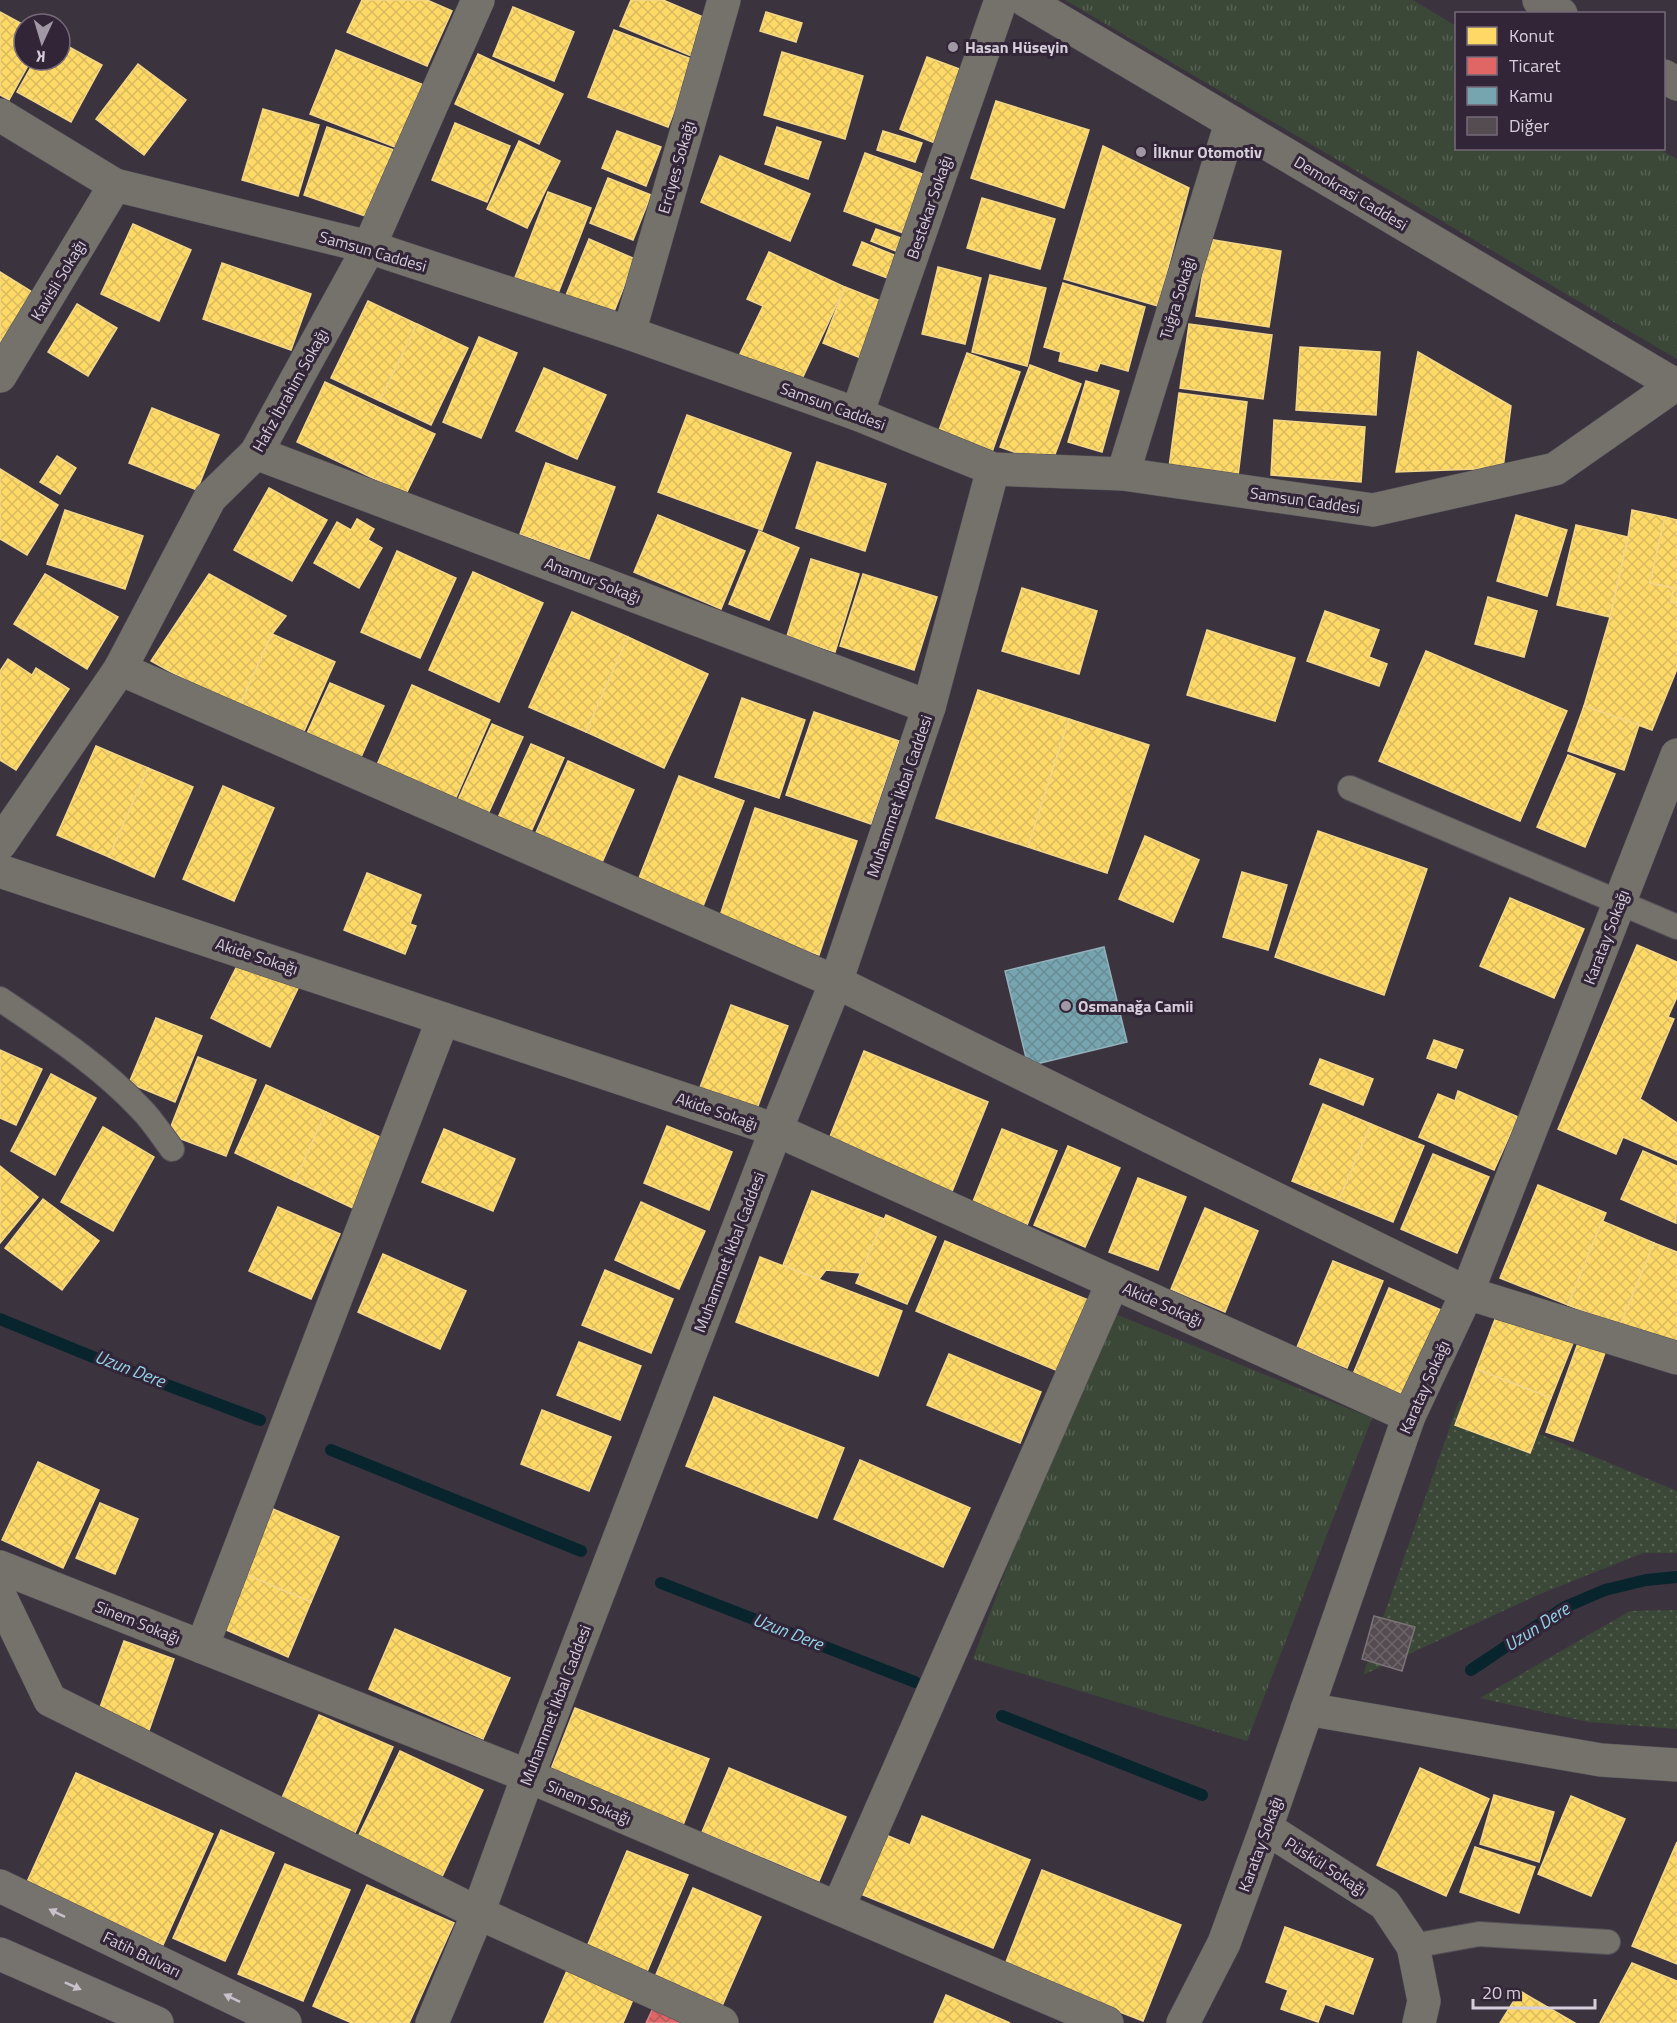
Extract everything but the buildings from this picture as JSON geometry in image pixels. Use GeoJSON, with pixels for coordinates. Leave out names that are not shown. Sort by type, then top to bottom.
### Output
{"type":"FeatureCollection","features":[{"type":"Feature","properties":{"kind":"highway"},"geometry":{"type":"LineString","coordinates":[[1539,0],[1558,12]]}},
{"type":"Feature","properties":{"kind":"main road","name":"Fatih Bulvarı"},"geometry":{"type":"LineString","coordinates":[[0,1886],[285,2023]]}},
{"type":"Feature","properties":{"kind":"main road"},"geometry":{"type":"LineString","coordinates":[[0,1954],[157,2023]]}},
{"type":"Feature","properties":{"kind":"street","name":"Hafız İbrahim Sokağı"},"geometry":{"type":"LineString","coordinates":[[0,844],[120,669],[210,498],[256,453],[369,247],[478,0]]}},
{"type":"Feature","properties":{"kind":"street","name":"Erciyes Sokağı"},"geometry":{"type":"LineString","coordinates":[[629,333],[724,0]]}},
{"type":"Feature","properties":{"kind":"street","name":"Bestekar Sokağı"},"geometry":{"type":"LineString","coordinates":[[857,414],[1002,0]]}},
{"type":"Feature","properties":{"kind":"street","name":"Demokrasi Caddesi"},"geometry":{"type":"LineString","coordinates":[[1025,0],[1676,386]]}},
{"type":"Feature","properties":{"kind":"street","name":"Samsun Caddesi"},"geometry":{"type":"LineString","coordinates":[[0,115],[115,184],[369,247],[629,333],[857,414],[993,469],[1124,474],[1373,510],[1555,469],[1676,386]]}},
{"type":"Feature","properties":{"kind":"street","name":"Tuğra Sokağı"},"geometry":{"type":"LineString","coordinates":[[1124,474],[1232,123]]}},
{"type":"Feature","properties":{"kind":"street","name":"Kavisli Sokağı"},"geometry":{"type":"LineString","coordinates":[[0,376],[115,184]]}},
{"type":"Feature","properties":{"kind":"street","name":"Anamur Sokağı"},"geometry":{"type":"LineString","coordinates":[[256,453],[929,708]]}},
{"type":"Feature","properties":{"kind":"street","name":"Muhammet İkbal Caddesi"},"geometry":{"type":"LineString","coordinates":[[432,2023],[478,1913],[528,1776],[776,1130],[836,982],[929,708],[993,469]]}},
{"type":"Feature","properties":{"kind":"street"},"geometry":{"type":"LineString","coordinates":[[120,669],[836,982],[1467,1293],[1677,1358]]}},
{"type":"Feature","properties":{"kind":"street","name":"Karatay Sokağı"},"geometry":{"type":"LineString","coordinates":[[1183,2023],[1224,1943],[1409,1416],[1467,1293],[1677,755]]}},
{"type":"Feature","properties":{"kind":"street","name":"Akide Sokağı"},"geometry":{"type":"LineString","coordinates":[[0,871],[776,1130],[1409,1416]]}},
{"type":"Feature","properties":{"kind":"street"},"geometry":{"type":"LineString","coordinates":[[202,1647],[443,1018]]}},
{"type":"Feature","properties":{"kind":"street"},"geometry":{"type":"LineString","coordinates":[[838,1908],[1113,1282]]}},
{"type":"Feature","properties":{"kind":"street","name":"Sinem Sokağı"},"geometry":{"type":"LineString","coordinates":[[0,1567],[528,1776],[1107,2023]]}},
{"type":"Feature","properties":{"kind":"street"},"geometry":{"type":"LineString","coordinates":[[0,1596],[50,1700],[478,1913],[722,2023]]}},
{"type":"Feature","properties":{"kind":"street"},"geometry":{"type":"LineString","coordinates":[[1307,1709],[1600,1760],[1677,1766]]}},
{"type":"Feature","properties":{"kind":"street","name":"Püskül Sokağı"},"geometry":{"type":"LineString","coordinates":[[1266,1828],[1385,1904],[1413,1947]]}},
{"type":"Feature","properties":{"kind":"street"},"geometry":{"type":"LineString","coordinates":[[1413,1947],[1424,2001],[1419,2023]]}},
{"type":"Feature","properties":{"kind":"lane"},"geometry":{"type":"LineString","coordinates":[[1350,788],[1677,927]]}},
{"type":"Feature","properties":{"kind":"lane"},"geometry":{"type":"LineString","coordinates":[[0,999],[75,1050],[99,1070],[142,1110],[172,1149]]}},
{"type":"Feature","properties":{"kind":"lane"},"geometry":{"type":"LineString","coordinates":[[1413,1947],[1479,1934],[1608,1942]]}},
{"type":"Feature","properties":{"kind":"green space"},"geometry":{"type":"Polygon","coordinates":[[[1065,0],[1413,0],[1455,25],[1455,150],[1661,150],[1677,159],[1677,359],[1065,0]]]}},
{"type":"Feature","properties":{"kind":"green space"},"geometry":{"type":"Polygon","coordinates":[[[1103,1309],[1372,1418],[1247,1741],[973,1659],[1103,1309]]]}},
{"type":"Feature","properties":{"kind":"green space"},"geometry":{"type":"Polygon","coordinates":[[[1459,1401],[1677,1491],[1677,1553],[1643,1553],[1540,1594],[1363,1675],[1459,1401]]]}},
{"type":"Feature","properties":{"kind":"green space"},"geometry":{"type":"Polygon","coordinates":[[[1677,1610],[1677,1729],[1588,1722],[1480,1698],[1630,1611],[1677,1610]]]}},
{"type":"Feature","properties":{"kind":"waterway","name":"Uzun Dere"},"geometry":{"type":"LineString","coordinates":[[0,1319],[260,1420]]}},
{"type":"Feature","properties":{"kind":"waterway","name":"Uzun Dere"},"geometry":{"type":"LineString","coordinates":[[331,1450],[581,1551]]}},
{"type":"Feature","properties":{"kind":"waterway","name":"Uzun Dere"},"geometry":{"type":"LineString","coordinates":[[1471,1670],[1565,1607],[1605,1590],[1646,1580],[1677,1577]]}},
{"type":"Feature","properties":{"kind":"waterway","name":"Uzun Dere"},"geometry":{"type":"LineString","coordinates":[[661,1583],[915,1682]]}},
{"type":"Feature","properties":{"kind":"waterway","name":"Uzun Dere"},"geometry":{"type":"LineString","coordinates":[[1002,1716],[1202,1795]]}},
{"type":"Feature","properties":{"kind":"place","name":"Hasan Hüseyin"},"geometry":{"type":"Point","coordinates":[953,47]}},
{"type":"Feature","properties":{"kind":"place","name":"İlknur Otomotiv"},"geometry":{"type":"Point","coordinates":[1141,152]}},
{"type":"Feature","properties":{"kind":"place","name":"Osmanağa Camii"},"geometry":{"type":"Point","coordinates":[1066,1006]}}]}
